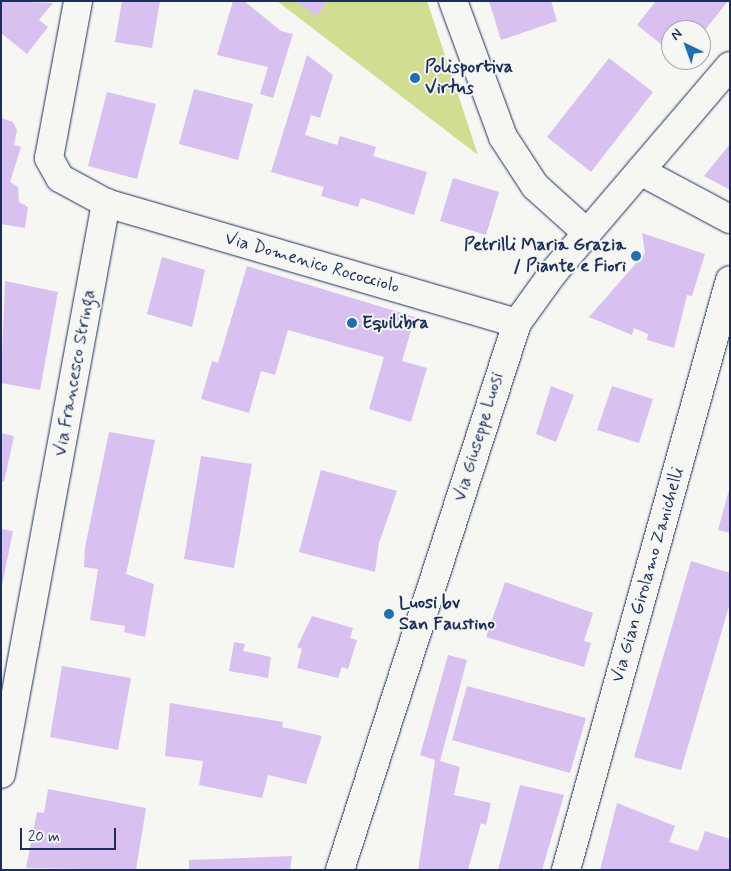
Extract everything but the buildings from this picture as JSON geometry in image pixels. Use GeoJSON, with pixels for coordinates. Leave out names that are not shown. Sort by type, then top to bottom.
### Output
{"type":"FeatureCollection","features":[{"type":"Feature","properties":{"kind":"street"},"geometry":{"type":"LineString","coordinates":[[78,1],[49,158],[60,178],[106,203]]}},
{"type":"Feature","properties":{"kind":"street"},"geometry":{"type":"LineString","coordinates":[[453,1],[503,137],[535,186],[587,233]]}},
{"type":"Feature","properties":{"kind":"street","name":"Via Giuseppe Luosi"},"geometry":{"type":"LineString","coordinates":[[340,870],[517,323],[587,233],[730,66]]}},
{"type":"Feature","properties":{"kind":"street"},"geometry":{"type":"LineString","coordinates":[[640,171],[730,220]]}},
{"type":"Feature","properties":{"kind":"street","name":"Via Domenico Rococciolo"},"geometry":{"type":"LineString","coordinates":[[106,203],[517,323]]}},
{"type":"Feature","properties":{"kind":"street","name":"Via Francesco Stringa"},"geometry":{"type":"LineString","coordinates":[[1,774],[106,203]]}},
{"type":"Feature","properties":{"kind":"street","name":"Via Gian Girolamo Zanichelli"},"geometry":{"type":"LineString","coordinates":[[566,870],[730,280]]}},
{"type":"Feature","properties":{"kind":"green space","name":"Polisportiva Virtus"},"geometry":{"type":"Polygon","coordinates":[[[277,1],[427,1],[478,155],[277,1]]]}},
{"type":"Feature","properties":{"kind":"place","name":"Polisportiva Virtus"},"geometry":{"type":"Point","coordinates":[415,78]}},
{"type":"Feature","properties":{"kind":"place","name":"Petrilli Maria Grazia / Piante e Fiori"},"geometry":{"type":"Point","coordinates":[636,256]}},
{"type":"Feature","properties":{"kind":"place","name":"Equilibra"},"geometry":{"type":"Point","coordinates":[352,323]}},
{"type":"Feature","properties":{"kind":"place","name":"Luosi bv San Faustino"},"geometry":{"type":"Point","coordinates":[389,614]}}]}
